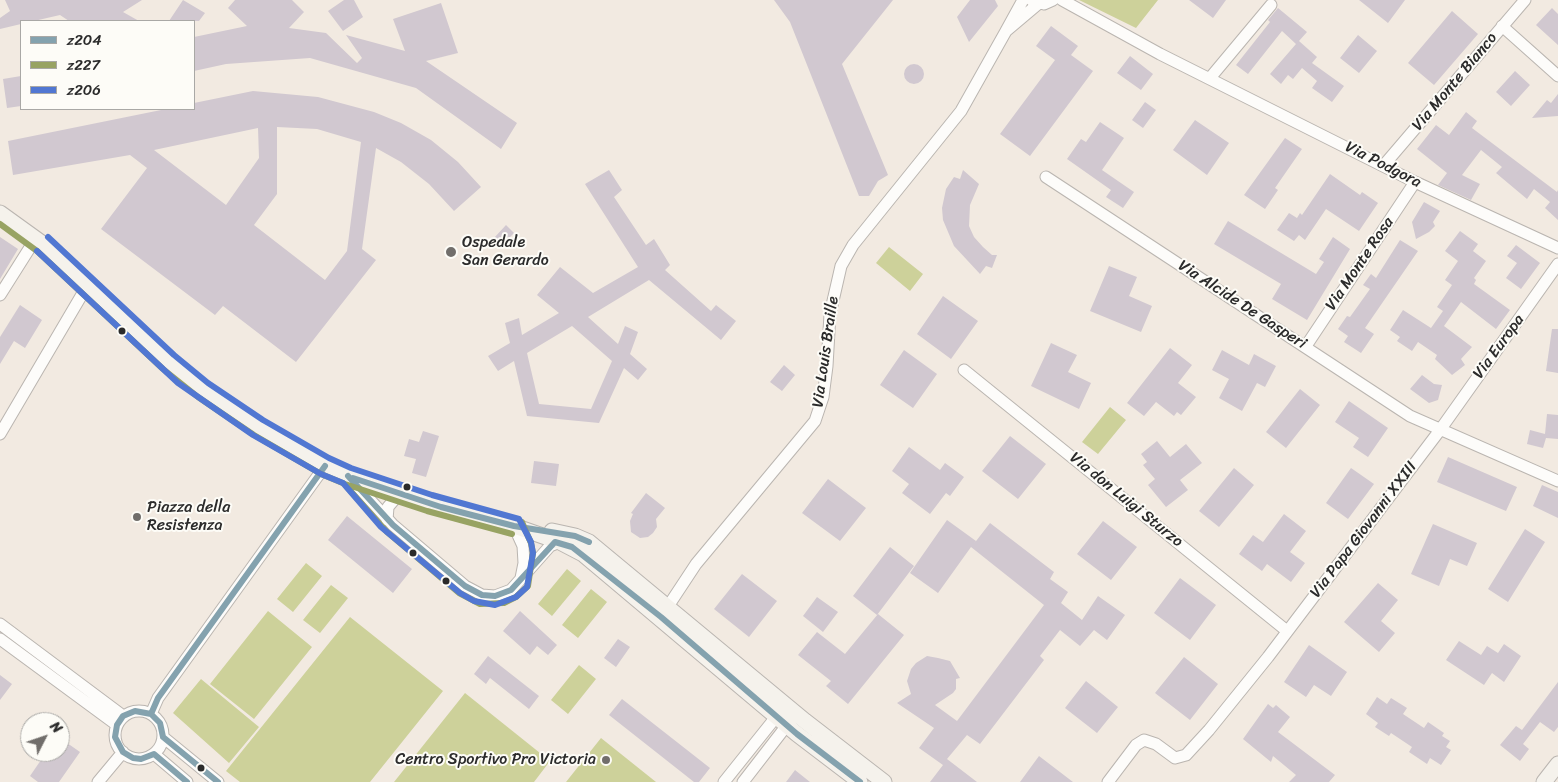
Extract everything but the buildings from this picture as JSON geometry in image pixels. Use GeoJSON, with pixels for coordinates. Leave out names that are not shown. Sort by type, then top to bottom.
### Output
{"type":"FeatureCollection","features":[{"type":"Feature","properties":{"kind":"street","name":"Via Louis Braille"},"geometry":{"type":"LineString","coordinates":[[664,612],[696,564],[815,422],[823,397],[830,314],[840,266],[853,245],[961,111],[1023,0]]}},
{"type":"Feature","properties":{"kind":"street"},"geometry":{"type":"LineString","coordinates":[[1006,31],[1034,2],[1053,0]]}},
{"type":"Feature","properties":{"kind":"street","name":"Via Podgora"},"geometry":{"type":"LineString","coordinates":[[1062,0],[1210,78],[1415,182],[1558,248]]}},
{"type":"Feature","properties":{"kind":"street","name":"Via Monte Bianco"},"geometry":{"type":"LineString","coordinates":[[1384,165],[1525,0]]}},
{"type":"Feature","properties":{"kind":"street"},"geometry":{"type":"LineString","coordinates":[[1210,78],[1271,5]]}},
{"type":"Feature","properties":{"kind":"street"},"geometry":{"type":"LineString","coordinates":[[1502,26],[1558,76]]}},
{"type":"Feature","properties":{"kind":"street","name":"Via Alcide De Gasperi"},"geometry":{"type":"LineString","coordinates":[[1046,177],[1410,416],[1558,481]]}},
{"type":"Feature","properties":{"kind":"street","name":"Via Monte Rosa"},"geometry":{"type":"LineString","coordinates":[[1306,346],[1415,182]]}},
{"type":"Feature","properties":{"kind":"street"},"geometry":{"type":"LineString","coordinates":[[0,213],[36,238],[151,347],[203,390],[258,427],[325,466],[348,476],[399,494],[514,526],[560,542],[583,554],[664,612]]}},
{"type":"Feature","properties":{"kind":"street"},"geometry":{"type":"LineString","coordinates":[[0,296],[36,238]]}},
{"type":"Feature","properties":{"kind":"street","name":"Via Europa"},"geometry":{"type":"LineString","coordinates":[[1440,430],[1558,264]]}},
{"type":"Feature","properties":{"kind":"street"},"geometry":{"type":"LineString","coordinates":[[0,434],[87,286]]}},
{"type":"Feature","properties":{"kind":"street","name":"Via don Luigi Sturzo"},"geometry":{"type":"LineString","coordinates":[[964,370],[1288,631]]}},
{"type":"Feature","properties":{"kind":"street","name":"Via Papa Giovanni XXIII"},"geometry":{"type":"LineString","coordinates":[[1108,782],[1136,745],[1144,740],[1156,744],[1175,758],[1186,755],[1209,730],[1288,631],[1440,430]]}},
{"type":"Feature","properties":{"kind":"street"},"geometry":{"type":"LineString","coordinates":[[151,714],[158,698],[325,466]]}},
{"type":"Feature","properties":{"kind":"street"},"geometry":{"type":"LineString","coordinates":[[348,476],[387,520],[477,593],[489,596],[501,595],[511,590],[520,582],[546,550],[560,542]]}},
{"type":"Feature","properties":{"kind":"street"},"geometry":{"type":"LineString","coordinates":[[387,520],[388,507],[399,494]]}},
{"type":"Feature","properties":{"kind":"street"},"geometry":{"type":"LineString","coordinates":[[514,526],[551,531],[583,539],[664,612],[786,715],[860,782]]}},
{"type":"Feature","properties":{"kind":"street"},"geometry":{"type":"LineString","coordinates":[[514,526],[524,554],[520,582]]}},
{"type":"Feature","properties":{"kind":"street"},"geometry":{"type":"LineString","coordinates":[[0,624],[120,720]]}},
{"type":"Feature","properties":{"kind":"street"},"geometry":{"type":"LineString","coordinates":[[0,639],[120,720]]}},
{"type":"Feature","properties":{"kind":"street"},"geometry":{"type":"LineString","coordinates":[[135,711],[151,714],[160,724],[163,737],[159,748],[154,754],[141,759],[132,758],[122,752],[116,742],[120,720],[135,711]]}},
{"type":"Feature","properties":{"kind":"street"},"geometry":{"type":"LineString","coordinates":[[724,782],[786,715]]}},
{"type":"Feature","properties":{"kind":"street"},"geometry":{"type":"LineString","coordinates":[[743,782],[786,715]]}},
{"type":"Feature","properties":{"kind":"street"},"geometry":{"type":"LineString","coordinates":[[786,715],[884,782]]}},
{"type":"Feature","properties":{"kind":"street"},"geometry":{"type":"LineString","coordinates":[[163,737],[218,782]]}},
{"type":"Feature","properties":{"kind":"street"},"geometry":{"type":"LineString","coordinates":[[98,782],[122,752]]}},
{"type":"Feature","properties":{"kind":"street"},"geometry":{"type":"LineString","coordinates":[[154,754],[186,782]]}},
{"type":"Feature","properties":{"kind":"street"},"geometry":{"type":"LineString","coordinates":[[1544,782],[1558,764]]}},
{"type":"Feature","properties":{"kind":"green space"},"geometry":{"type":"Polygon","coordinates":[[[1079,0],[1158,0],[1136,28],[1079,0]]]}},
{"type":"Feature","properties":{"kind":"green space"},"geometry":{"type":"Polygon","coordinates":[[[889,247],[923,274],[910,291],[876,263],[889,247]]]}},
{"type":"Feature","properties":{"kind":"green space"},"geometry":{"type":"Polygon","coordinates":[[[1110,407],[1126,420],[1098,454],[1082,442],[1110,407]]]}},
{"type":"Feature","properties":{"kind":"green space"},"geometry":{"type":"Polygon","coordinates":[[[306,563],[322,576],[293,612],[277,599],[306,563]]]}},
{"type":"Feature","properties":{"kind":"green space"},"geometry":{"type":"Polygon","coordinates":[[[567,569],[581,581],[552,616],[538,604],[567,569]]]}},
{"type":"Feature","properties":{"kind":"green space"},"geometry":{"type":"Polygon","coordinates":[[[331,585],[348,598],[320,633],[303,620],[331,585]]]}},
{"type":"Feature","properties":{"kind":"green space"},"geometry":{"type":"Polygon","coordinates":[[[591,589],[607,602],[578,638],[562,625],[591,589]]]}},
{"type":"Feature","properties":{"kind":"green space"},"geometry":{"type":"Polygon","coordinates":[[[268,611],[312,647],[254,719],[210,684],[268,611]]]}},
{"type":"Feature","properties":{"kind":"green space"},"geometry":{"type":"Polygon","coordinates":[[[350,617],[443,691],[370,782],[240,782],[226,771],[350,617]]]}},
{"type":"Feature","properties":{"kind":"green space"},"geometry":{"type":"Polygon","coordinates":[[[579,665],[596,679],[568,714],[551,700],[579,665]]]}},
{"type":"Feature","properties":{"kind":"green space"},"geometry":{"type":"Polygon","coordinates":[[[201,679],[259,727],[229,763],[173,713],[201,679]]]}},
{"type":"Feature","properties":{"kind":"green space"},"geometry":{"type":"Polygon","coordinates":[[[465,693],[550,761],[534,782],[394,782],[465,693]]]}},
{"type":"Feature","properties":{"kind":"green space","name":"Centro Sportivo Pro Victoria"},"geometry":{"type":"Polygon","coordinates":[[[601,738],[656,782],[566,782],[601,738]]]}},
{"type":"Feature","properties":{"kind":"transit line","name":"z227"},"geometry":{"type":"LineString","coordinates":[[0,224],[37,251],[163,369],[198,397],[254,435],[321,474],[345,484],[427,511],[512,534]]}},
{"type":"Feature","properties":{"kind":"transit line","name":"z206"},"geometry":{"type":"LineString","coordinates":[[37,251],[178,383],[253,435],[321,474],[343,483],[381,527],[460,593],[474,601],[495,605],[516,597],[527,587],[533,553],[531,542],[519,519],[432,495],[351,468],[329,458],[263,420],[208,383],[174,355],[48,237]]}},
{"type":"Feature","properties":{"kind":"transit line","name":"z204"},"geometry":{"type":"LineString","coordinates":[[151,714],[158,698],[325,466]]}},
{"type":"Feature","properties":{"kind":"transit line","name":"z204"},"geometry":{"type":"LineString","coordinates":[[348,476],[393,525],[465,586],[482,595],[495,596],[511,590],[555,542],[572,547],[661,617],[797,734],[860,782]]}},
{"type":"Feature","properties":{"kind":"transit line","name":"z204"},"geometry":{"type":"LineString","coordinates":[[353,478],[441,507],[514,526],[575,536],[589,542]]}},
{"type":"Feature","properties":{"kind":"transit line","name":"z227"},"geometry":{"type":"LineString","coordinates":[[346,486],[387,532],[459,593],[480,604],[504,603],[516,597],[528,586],[533,553],[522,522]]}},
{"type":"Feature","properties":{"kind":"transit line","name":"z204"},"geometry":{"type":"LineString","coordinates":[[187,782],[154,754],[141,759],[133,758],[123,752],[115,737],[117,725],[123,716],[135,711],[151,714],[160,723],[163,737],[218,782]]}},
{"type":"Feature","properties":{"kind":"place","name":"Ospedale San Gerardo"},"geometry":{"type":"Point","coordinates":[451,252]}},
{"type":"Feature","properties":{"kind":"place","name":"Piazza della Resistenza"},"geometry":{"type":"Point","coordinates":[137,517]}},
{"type":"Feature","properties":{"kind":"place","name":"Centro Sportivo Pro Victoria"},"geometry":{"type":"Point","coordinates":[606,760]}}]}
